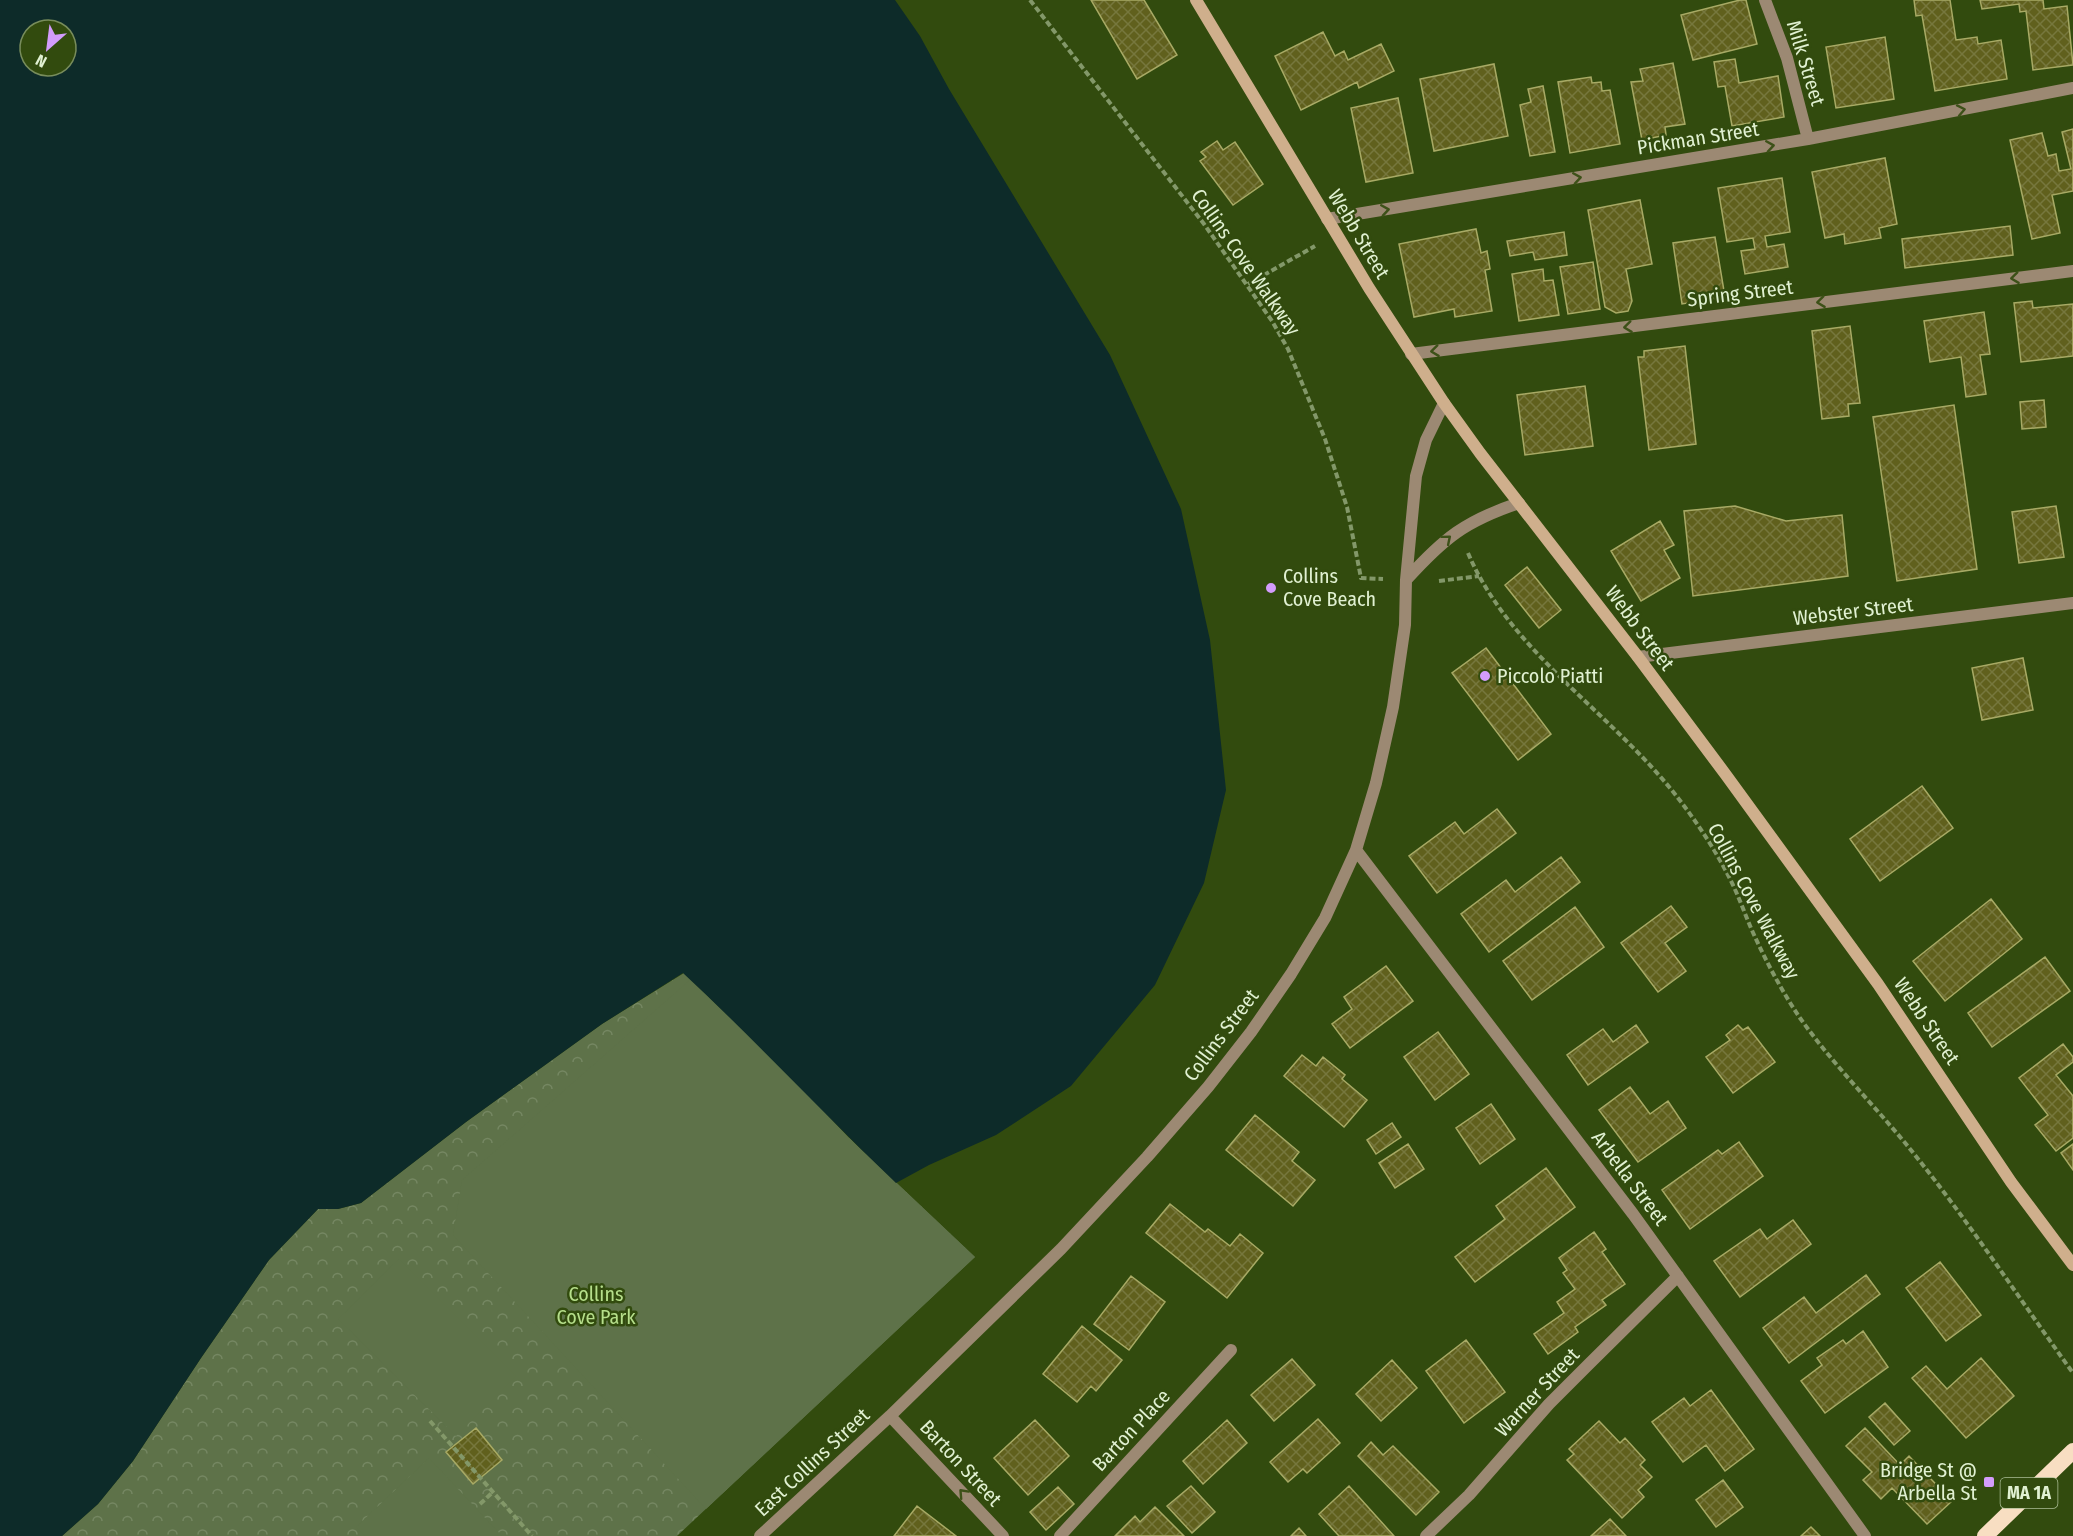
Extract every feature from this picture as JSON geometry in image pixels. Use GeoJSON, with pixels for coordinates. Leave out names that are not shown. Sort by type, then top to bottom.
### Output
{"type":"FeatureCollection","features":[{"type":"Feature","properties":{"kind":"highway","name":"MA 1A"},"geometry":{"type":"LineString","coordinates":[[1985,1536],[2073,1451]]}},
{"type":"Feature","properties":{"kind":"main road","name":"Webb Street"},"geometry":{"type":"LineString","coordinates":[[1196,0],[1336,234],[1444,403],[1638,657],[1878,984],[2011,1182],[2073,1265]]}},
{"type":"Feature","properties":{"kind":"street","name":"Milk Street"},"geometry":{"type":"LineString","coordinates":[[1765,0],[1787,58],[1808,139]]}},
{"type":"Feature","properties":{"kind":"street","name":"Pickman Street"},"geometry":{"type":"LineString","coordinates":[[1327,219],[1808,139],[2073,88]]}},
{"type":"Feature","properties":{"kind":"street","name":"Spring Street"},"geometry":{"type":"LineString","coordinates":[[1411,354],[2073,271]]}},
{"type":"Feature","properties":{"kind":"street","name":"Collins Street"},"geometry":{"type":"LineString","coordinates":[[890,1416],[1061,1249],[1147,1157],[1208,1087],[1251,1032],[1291,974],[1325,918],[1356,850],[1376,783],[1394,708],[1405,626],[1406,580],[1416,476],[1426,440],[1444,403]]}},
{"type":"Feature","properties":{"kind":"street"},"geometry":{"type":"LineString","coordinates":[[1406,580],[1432,551],[1458,529],[1489,513],[1519,502]]}},
{"type":"Feature","properties":{"kind":"street","name":"Webster Street"},"geometry":{"type":"LineString","coordinates":[[1638,657],[2073,603]]}},
{"type":"Feature","properties":{"kind":"street","name":"Arbella Street"},"geometry":{"type":"LineString","coordinates":[[1356,850],[1633,1214],[1865,1536]]}},
{"type":"Feature","properties":{"kind":"street","name":"Warner Street"},"geometry":{"type":"LineString","coordinates":[[1426,1536],[1468,1495],[1557,1396],[1678,1276]]}},
{"type":"Feature","properties":{"kind":"street","name":"Barton Place"},"geometry":{"type":"LineString","coordinates":[[1060,1536],[1231,1350]]}},
{"type":"Feature","properties":{"kind":"street","name":"East Collins Street"},"geometry":{"type":"LineString","coordinates":[[760,1536],[890,1416]]}},
{"type":"Feature","properties":{"kind":"street","name":"Barton Street"},"geometry":{"type":"LineString","coordinates":[[890,1416],[1003,1536]]}},
{"type":"Feature","properties":{"kind":"path","name":"Collins Cove Walkway"},"geometry":{"type":"LineString","coordinates":[[1030,0],[1196,214],[1248,284],[1272,321],[1288,349],[1318,420],[1347,507],[1361,578],[1445,581],[1479,576],[1495,604],[1527,641],[1648,762],[1710,844],[1733,885],[1770,967],[1800,1017],[1936,1183],[2073,1373]]}},
{"type":"Feature","properties":{"kind":"path"},"geometry":{"type":"LineString","coordinates":[[1248,284],[1336,234]]}},
{"type":"Feature","properties":{"kind":"path"},"geometry":{"type":"LineString","coordinates":[[430,1421],[532,1536]]}},
{"type":"Feature","properties":{"kind":"path"},"geometry":{"type":"LineString","coordinates":[[480,1504],[493,1492]]}},
{"type":"Feature","properties":{"kind":"green space","name":"Collins Cove Park"},"geometry":{"type":"Polygon","coordinates":[[[684,973],[804,1090],[848,1137],[975,1257],[677,1536],[62,1536],[98,1504],[133,1461],[269,1260],[318,1209],[338,1209],[361,1203],[466,1122],[602,1024],[684,973]]]}},
{"type":"Feature","properties":{"kind":"green space"},"geometry":{"type":"Polygon","coordinates":[[[690,980],[762,1047],[848,1137],[975,1257],[706,1509],[453,1235],[462,1180],[690,980]]]}},
{"type":"Feature","properties":{"kind":"green space"},"geometry":{"type":"Polygon","coordinates":[[[399,1259],[516,1376],[456,1436],[338,1319],[399,1259]]]}},
{"type":"Feature","properties":{"kind":"green space"},"geometry":{"type":"Polygon","coordinates":[[[429,1458],[502,1536],[365,1536],[356,1527],[429,1458]]]}},
{"type":"Feature","properties":{"kind":"water"},"geometry":{"type":"Polygon","coordinates":[[[0,0],[895,0],[920,36],[949,89],[1110,355],[1181,509],[1210,640],[1226,790],[1204,883],[1155,985],[1071,1086],[996,1135],[929,1165],[896,1183],[683,973],[602,1024],[466,1122],[361,1203],[338,1209],[318,1209],[269,1260],[133,1461],[98,1504],[62,1536],[0,1536],[0,0]]]}},
{"type":"Feature","properties":{"kind":"building"},"geometry":{"type":"Polygon","coordinates":[[[1091,0],[1144,0],[1177,55],[1137,79],[1091,0]]]}},
{"type":"Feature","properties":{"kind":"building"},"geometry":{"type":"Polygon","coordinates":[[[1746,0],[1757,44],[1693,60],[1681,15],[1746,0]]]}},
{"type":"Feature","properties":{"kind":"building"},"geometry":{"type":"Polygon","coordinates":[[[1914,0],[1950,0],[1956,40],[1977,37],[1978,44],[2001,40],[2007,79],[1935,91],[1922,15],[1916,16],[1914,0]]]}},
{"type":"Feature","properties":{"kind":"building"},"geometry":{"type":"Polygon","coordinates":[[[1980,0],[2043,0],[2044,9],[2067,6],[2073,65],[2033,70],[2026,11],[2020,12],[2019,4],[1982,9],[1980,0]]]}},
{"type":"Feature","properties":{"kind":"building"},"geometry":{"type":"Polygon","coordinates":[[[1323,32],[1335,56],[1344,51],[1348,60],[1381,44],[1394,71],[1359,88],[1357,82],[1301,110],[1275,56],[1323,32]]]}},
{"type":"Feature","properties":{"kind":"building"},"geometry":{"type":"Polygon","coordinates":[[[1885,37],[1894,99],[1836,108],[1826,47],[1885,37]]]}},
{"type":"Feature","properties":{"kind":"building"},"geometry":{"type":"Polygon","coordinates":[[[1735,59],[1739,83],[1778,76],[1784,117],[1732,126],[1725,86],[1718,87],[1714,62],[1735,59]]]}},
{"type":"Feature","properties":{"kind":"building"},"geometry":{"type":"Polygon","coordinates":[[[1673,63],[1685,124],[1665,127],[1666,135],[1642,140],[1631,82],[1643,81],[1640,69],[1673,63]]]}},
{"type":"Feature","properties":{"kind":"building"},"geometry":{"type":"Polygon","coordinates":[[[1494,64],[1508,136],[1434,151],[1420,79],[1494,64]]]}},
{"type":"Feature","properties":{"kind":"building"},"geometry":{"type":"Polygon","coordinates":[[[1591,77],[1592,83],[1601,82],[1602,91],[1610,90],[1620,144],[1570,153],[1558,82],[1591,77]]]}},
{"type":"Feature","properties":{"kind":"building"},"geometry":{"type":"Polygon","coordinates":[[[1543,86],[1555,152],[1530,156],[1520,105],[1531,102],[1528,89],[1543,86]]]}},
{"type":"Feature","properties":{"kind":"building"},"geometry":{"type":"Polygon","coordinates":[[[1398,98],[1413,173],[1366,182],[1351,108],[1398,98]]]}},
{"type":"Feature","properties":{"kind":"building"},"geometry":{"type":"Polygon","coordinates":[[[2073,129],[2073,191],[2052,195],[2060,233],[2032,239],[2010,140],[2042,133],[2048,156],[2056,154],[2059,171],[2071,169],[2062,132],[2073,129]]]}},
{"type":"Feature","properties":{"kind":"building"},"geometry":{"type":"Polygon","coordinates":[[[1217,141],[1223,150],[1235,142],[1263,184],[1233,205],[1200,161],[1206,157],[1201,152],[1217,141]]]}},
{"type":"Feature","properties":{"kind":"building"},"geometry":{"type":"Polygon","coordinates":[[[1885,158],[1897,224],[1879,228],[1881,238],[1845,244],[1844,234],[1825,238],[1812,172],[1885,158]]]}},
{"type":"Feature","properties":{"kind":"building"},"geometry":{"type":"Polygon","coordinates":[[[1782,178],[1790,232],[1765,236],[1767,247],[1784,244],[1788,267],[1745,274],[1741,251],[1755,249],[1753,238],[1727,242],[1718,188],[1782,178]]]}},
{"type":"Feature","properties":{"kind":"building"},"geometry":{"type":"Polygon","coordinates":[[[1640,200],[1652,264],[1626,269],[1632,301],[1628,311],[1616,313],[1605,307],[1588,210],[1640,200]]]}},
{"type":"Feature","properties":{"kind":"building"},"geometry":{"type":"Polygon","coordinates":[[[2010,226],[2013,255],[1905,268],[1902,239],[2010,226]]]}},
{"type":"Feature","properties":{"kind":"building"},"geometry":{"type":"Polygon","coordinates":[[[1476,229],[1481,253],[1487,251],[1490,269],[1485,270],[1492,311],[1455,317],[1454,309],[1414,317],[1399,244],[1476,229]]]}},
{"type":"Feature","properties":{"kind":"building"},"geometry":{"type":"Polygon","coordinates":[[[1564,232],[1567,255],[1535,260],[1533,252],[1510,256],[1507,241],[1564,232]]]}},
{"type":"Feature","properties":{"kind":"building"},"geometry":{"type":"Polygon","coordinates":[[[1715,237],[1725,297],[1682,304],[1673,243],[1715,237]]]}},
{"type":"Feature","properties":{"kind":"building"},"geometry":{"type":"Polygon","coordinates":[[[1593,262],[1600,309],[1568,314],[1560,267],[1593,262]]]}},
{"type":"Feature","properties":{"kind":"building"},"geometry":{"type":"Polygon","coordinates":[[[1543,269],[1544,281],[1553,280],[1559,315],[1519,321],[1512,274],[1543,269]]]}},
{"type":"Feature","properties":{"kind":"building"},"geometry":{"type":"Polygon","coordinates":[[[2032,301],[2033,308],[2073,304],[2073,356],[2021,362],[2014,303],[2032,301]]]}},
{"type":"Feature","properties":{"kind":"building"},"geometry":{"type":"Polygon","coordinates":[[[1984,312],[1990,354],[1980,355],[1986,394],[1966,397],[1961,357],[1930,362],[1924,321],[1984,312]]]}},
{"type":"Feature","properties":{"kind":"building"},"geometry":{"type":"Polygon","coordinates":[[[1850,326],[1860,403],[1848,404],[1849,416],[1822,419],[1812,331],[1850,326]]]}},
{"type":"Feature","properties":{"kind":"building"},"geometry":{"type":"Polygon","coordinates":[[[1685,346],[1696,444],[1649,450],[1638,357],[1644,357],[1644,351],[1685,346]]]}},
{"type":"Feature","properties":{"kind":"building"},"geometry":{"type":"Polygon","coordinates":[[[1585,386],[1593,446],[1525,455],[1517,395],[1585,386]]]}},
{"type":"Feature","properties":{"kind":"building"},"geometry":{"type":"Polygon","coordinates":[[[2044,400],[2046,427],[2022,429],[2020,402],[2044,400]]]}},
{"type":"Feature","properties":{"kind":"building"},"geometry":{"type":"Polygon","coordinates":[[[1954,405],[1977,569],[1897,581],[1873,417],[1954,405]]]}},
{"type":"Feature","properties":{"kind":"building"},"geometry":{"type":"Polygon","coordinates":[[[1735,506],[1786,521],[1842,515],[1848,576],[1693,596],[1684,511],[1735,506]]]}},
{"type":"Feature","properties":{"kind":"building"},"geometry":{"type":"Polygon","coordinates":[[[2056,506],[2064,557],[2019,563],[2012,512],[2056,506]]]}},
{"type":"Feature","properties":{"kind":"building"},"geometry":{"type":"Polygon","coordinates":[[[1660,521],[1674,545],[1664,550],[1680,578],[1641,601],[1611,551],[1660,521]]]}},
{"type":"Feature","properties":{"kind":"building"},"geometry":{"type":"Polygon","coordinates":[[[1527,567],[1561,610],[1539,628],[1505,585],[1527,567]]]}},
{"type":"Feature","properties":{"kind":"building"},"geometry":{"type":"Polygon","coordinates":[[[1486,648],[1551,734],[1518,760],[1452,673],[1486,648]]]}},
{"type":"Feature","properties":{"kind":"building"},"geometry":{"type":"Polygon","coordinates":[[[2023,658],[2033,710],[1982,720],[1972,668],[2023,658]]]}},
{"type":"Feature","properties":{"kind":"building"},"geometry":{"type":"Polygon","coordinates":[[[1922,786],[1953,828],[1880,881],[1850,839],[1922,786]]]}},
{"type":"Feature","properties":{"kind":"building"},"geometry":{"type":"Polygon","coordinates":[[[1497,809],[1516,833],[1437,893],[1409,856],[1455,822],[1464,834],[1497,809]]]}},
{"type":"Feature","properties":{"kind":"building"},"geometry":{"type":"Polygon","coordinates":[[[1561,857],[1580,882],[1489,952],[1461,914],[1506,880],[1515,892],[1561,857]]]}},
{"type":"Feature","properties":{"kind":"building"},"geometry":{"type":"Polygon","coordinates":[[[1991,899],[2022,939],[1945,1001],[1913,961],[1991,899]]]}},
{"type":"Feature","properties":{"kind":"building"},"geometry":{"type":"Polygon","coordinates":[[[1671,906],[1687,927],[1665,943],[1686,971],[1658,992],[1621,943],[1671,906]]]}},
{"type":"Feature","properties":{"kind":"building"},"geometry":{"type":"Polygon","coordinates":[[[1575,907],[1604,947],[1532,1000],[1503,961],[1575,907]]]}},
{"type":"Feature","properties":{"kind":"building"},"geometry":{"type":"Polygon","coordinates":[[[2045,957],[2070,991],[1992,1047],[1968,1013],[2045,957]]]}},
{"type":"Feature","properties":{"kind":"building"},"geometry":{"type":"Polygon","coordinates":[[[1386,966],[1413,1001],[1350,1048],[1332,1024],[1352,1009],[1344,997],[1386,966]]]}},
{"type":"Feature","properties":{"kind":"building"},"geometry":{"type":"Polygon","coordinates":[[[1636,1025],[1648,1042],[1588,1085],[1567,1055],[1603,1029],[1613,1042],[1636,1025]]]}},
{"type":"Feature","properties":{"kind":"building"},"geometry":{"type":"Polygon","coordinates":[[[1738,1025],[1743,1030],[1748,1027],[1775,1062],[1733,1093],[1706,1057],[1730,1040],[1726,1035],[1738,1025]]]}},
{"type":"Feature","properties":{"kind":"building"},"geometry":{"type":"Polygon","coordinates":[[[1438,1032],[1469,1074],[1435,1100],[1404,1057],[1438,1032]]]}},
{"type":"Feature","properties":{"kind":"building"},"geometry":{"type":"Polygon","coordinates":[[[2063,1044],[2073,1057],[2073,1062],[2056,1075],[2073,1096],[2073,1138],[2056,1151],[2035,1125],[2048,1115],[2019,1078],[2063,1044]]]}},
{"type":"Feature","properties":{"kind":"building"},"geometry":{"type":"Polygon","coordinates":[[[1302,1055],[1316,1066],[1323,1057],[1345,1075],[1342,1079],[1367,1100],[1344,1127],[1284,1076],[1302,1055]]]}},
{"type":"Feature","properties":{"kind":"building"},"geometry":{"type":"Polygon","coordinates":[[[1630,1087],[1650,1114],[1668,1101],[1686,1128],[1638,1162],[1599,1110],[1630,1087]]]}},
{"type":"Feature","properties":{"kind":"building"},"geometry":{"type":"Polygon","coordinates":[[[1491,1104],[1515,1139],[1480,1164],[1456,1128],[1491,1104]]]}},
{"type":"Feature","properties":{"kind":"building"},"geometry":{"type":"Polygon","coordinates":[[[1255,1115],[1299,1152],[1292,1161],[1315,1180],[1293,1206],[1226,1150],[1255,1115]]]}},
{"type":"Feature","properties":{"kind":"building"},"geometry":{"type":"Polygon","coordinates":[[[1392,1123],[1401,1137],[1376,1154],[1367,1140],[1392,1123]]]}},
{"type":"Feature","properties":{"kind":"building"},"geometry":{"type":"Polygon","coordinates":[[[1739,1142],[1763,1176],[1690,1229],[1662,1190],[1718,1150],[1722,1154],[1739,1142]]]}},
{"type":"Feature","properties":{"kind":"building"},"geometry":{"type":"Polygon","coordinates":[[[1408,1144],[1424,1169],[1395,1188],[1379,1163],[1408,1144]]]}},
{"type":"Feature","properties":{"kind":"building"},"geometry":{"type":"Polygon","coordinates":[[[2073,1144],[2073,1170],[2061,1153],[2073,1144]]]}},
{"type":"Feature","properties":{"kind":"building"},"geometry":{"type":"Polygon","coordinates":[[[1546,1168],[1575,1207],[1475,1282],[1455,1257],[1505,1219],[1496,1206],[1546,1168]]]}},
{"type":"Feature","properties":{"kind":"building"},"geometry":{"type":"Polygon","coordinates":[[[1170,1204],[1205,1232],[1208,1229],[1230,1246],[1240,1234],[1263,1253],[1227,1298],[1146,1233],[1170,1204]]]}},
{"type":"Feature","properties":{"kind":"building"},"geometry":{"type":"Polygon","coordinates":[[[1793,1220],[1811,1244],[1740,1297],[1714,1261],[1760,1229],[1767,1239],[1793,1220]]]}},
{"type":"Feature","properties":{"kind":"building"},"geometry":{"type":"Polygon","coordinates":[[[1594,1232],[1606,1249],[1602,1252],[1625,1284],[1602,1300],[1606,1305],[1575,1327],[1578,1332],[1548,1354],[1534,1334],[1564,1313],[1557,1302],[1575,1289],[1563,1273],[1567,1270],[1559,1258],[1594,1232]]]}},
{"type":"Feature","properties":{"kind":"building"},"geometry":{"type":"Polygon","coordinates":[[[1940,1262],[1981,1315],[1946,1341],[1906,1288],[1940,1262]]]}},
{"type":"Feature","properties":{"kind":"building"},"geometry":{"type":"Polygon","coordinates":[[[1866,1275],[1880,1294],[1789,1363],[1763,1328],[1804,1297],[1816,1313],[1866,1275]]]}},
{"type":"Feature","properties":{"kind":"building"},"geometry":{"type":"Polygon","coordinates":[[[1131,1276],[1165,1302],[1129,1350],[1094,1324],[1131,1276]]]}},
{"type":"Feature","properties":{"kind":"building"},"geometry":{"type":"Polygon","coordinates":[[[1082,1326],[1122,1360],[1096,1391],[1091,1386],[1077,1402],[1043,1374],[1082,1326]]]}},
{"type":"Feature","properties":{"kind":"building"},"geometry":{"type":"Polygon","coordinates":[[[1863,1331],[1888,1367],[1825,1413],[1801,1381],[1822,1365],[1817,1358],[1843,1340],[1846,1344],[1863,1331]]]}},
{"type":"Feature","properties":{"kind":"building"},"geometry":{"type":"Polygon","coordinates":[[[1466,1340],[1505,1392],[1464,1423],[1426,1371],[1466,1340]]]}},
{"type":"Feature","properties":{"kind":"building"},"geometry":{"type":"Polygon","coordinates":[[[1981,1358],[2014,1396],[1966,1438],[1912,1378],[1926,1366],[1947,1389],[1981,1358]]]}},
{"type":"Feature","properties":{"kind":"building"},"geometry":{"type":"Polygon","coordinates":[[[1292,1359],[1315,1385],[1274,1421],[1251,1395],[1292,1359]]]}},
{"type":"Feature","properties":{"kind":"building"},"geometry":{"type":"Polygon","coordinates":[[[1392,1360],[1417,1388],[1381,1421],[1356,1394],[1392,1360]]]}},
{"type":"Feature","properties":{"kind":"building"},"geometry":{"type":"Polygon","coordinates":[[[1711,1390],[1754,1449],[1725,1471],[1706,1445],[1683,1462],[1652,1422],[1684,1398],[1690,1406],[1711,1390]]]}},
{"type":"Feature","properties":{"kind":"building"},"geometry":{"type":"Polygon","coordinates":[[[1885,1403],[1910,1431],[1894,1445],[1869,1417],[1885,1403]]]}},
{"type":"Feature","properties":{"kind":"building"},"geometry":{"type":"Polygon","coordinates":[[[1318,1419],[1340,1443],[1307,1473],[1303,1469],[1288,1482],[1270,1462],[1318,1419]]]}},
{"type":"Feature","properties":{"kind":"building"},"geometry":{"type":"Polygon","coordinates":[[[1035,1420],[1069,1456],[1028,1495],[994,1458],[1035,1420]]]}},
{"type":"Feature","properties":{"kind":"building"},"geometry":{"type":"Polygon","coordinates":[[[1227,1420],[1247,1443],[1203,1484],[1183,1461],[1227,1420]]]}},
{"type":"Feature","properties":{"kind":"building"},"geometry":{"type":"Polygon","coordinates":[[[1599,1421],[1620,1443],[1625,1438],[1645,1460],[1640,1465],[1652,1477],[1638,1490],[1644,1497],[1622,1518],[1567,1460],[1574,1454],[1569,1449],[1599,1421]]]}},
{"type":"Feature","properties":{"kind":"building"},"geometry":{"type":"Polygon","coordinates":[[[476,1428],[502,1460],[473,1484],[446,1452],[476,1428]]]}},
{"type":"Feature","properties":{"kind":"building"},"geometry":{"type":"Polygon","coordinates":[[[1865,1428],[1900,1465],[1909,1456],[1952,1501],[1927,1524],[1892,1488],[1881,1499],[1863,1480],[1872,1472],[1846,1446],[1865,1428]]]}},
{"type":"Feature","properties":{"kind":"building"},"geometry":{"type":"Polygon","coordinates":[[[1371,1442],[1383,1455],[1393,1446],[1439,1492],[1416,1515],[1358,1456],[1371,1442]]]}},
{"type":"Feature","properties":{"kind":"building"},"geometry":{"type":"Polygon","coordinates":[[[1723,1480],[1743,1507],[1716,1527],[1696,1500],[1723,1480]]]}},
{"type":"Feature","properties":{"kind":"building"},"geometry":{"type":"Polygon","coordinates":[[[1191,1486],[1215,1512],[1192,1533],[1167,1506],[1191,1486]]]}},
{"type":"Feature","properties":{"kind":"building"},"geometry":{"type":"Polygon","coordinates":[[[1349,1486],[1394,1536],[1339,1536],[1319,1514],[1349,1486]]]}},
{"type":"Feature","properties":{"kind":"building"},"geometry":{"type":"Polygon","coordinates":[[[1058,1487],[1074,1504],[1046,1530],[1030,1512],[1058,1487]]]}},
{"type":"Feature","properties":{"kind":"building"},"geometry":{"type":"Polygon","coordinates":[[[917,1506],[956,1536],[894,1536],[917,1506]]]}},
{"type":"Feature","properties":{"kind":"building"},"geometry":{"type":"Polygon","coordinates":[[[1155,1507],[1184,1536],[1115,1536],[1135,1516],[1140,1522],[1155,1507]]]}},
{"type":"Feature","properties":{"kind":"building"},"geometry":{"type":"Polygon","coordinates":[[[1610,1519],[1626,1536],[1591,1536],[1610,1519]]]}},
{"type":"Feature","properties":{"kind":"building"},"geometry":{"type":"Polygon","coordinates":[[[1811,1527],[1820,1536],[1801,1536],[1811,1527]]]}},
{"type":"Feature","properties":{"kind":"building"},"geometry":{"type":"Polygon","coordinates":[[[1299,1528],[1306,1536],[1291,1536],[1299,1528]]]}},
{"type":"Feature","properties":{"kind":"place","name":"Collins Cove Beach"},"geometry":{"type":"Point","coordinates":[1271,588]}},
{"type":"Feature","properties":{"kind":"place","name":"Piccolo Piatti"},"geometry":{"type":"Point","coordinates":[1485,676]}},
{"type":"Feature","properties":{"kind":"place","name":"Bridge St @ Arbella St"},"geometry":{"type":"Point","coordinates":[1989,1482]}}]}
